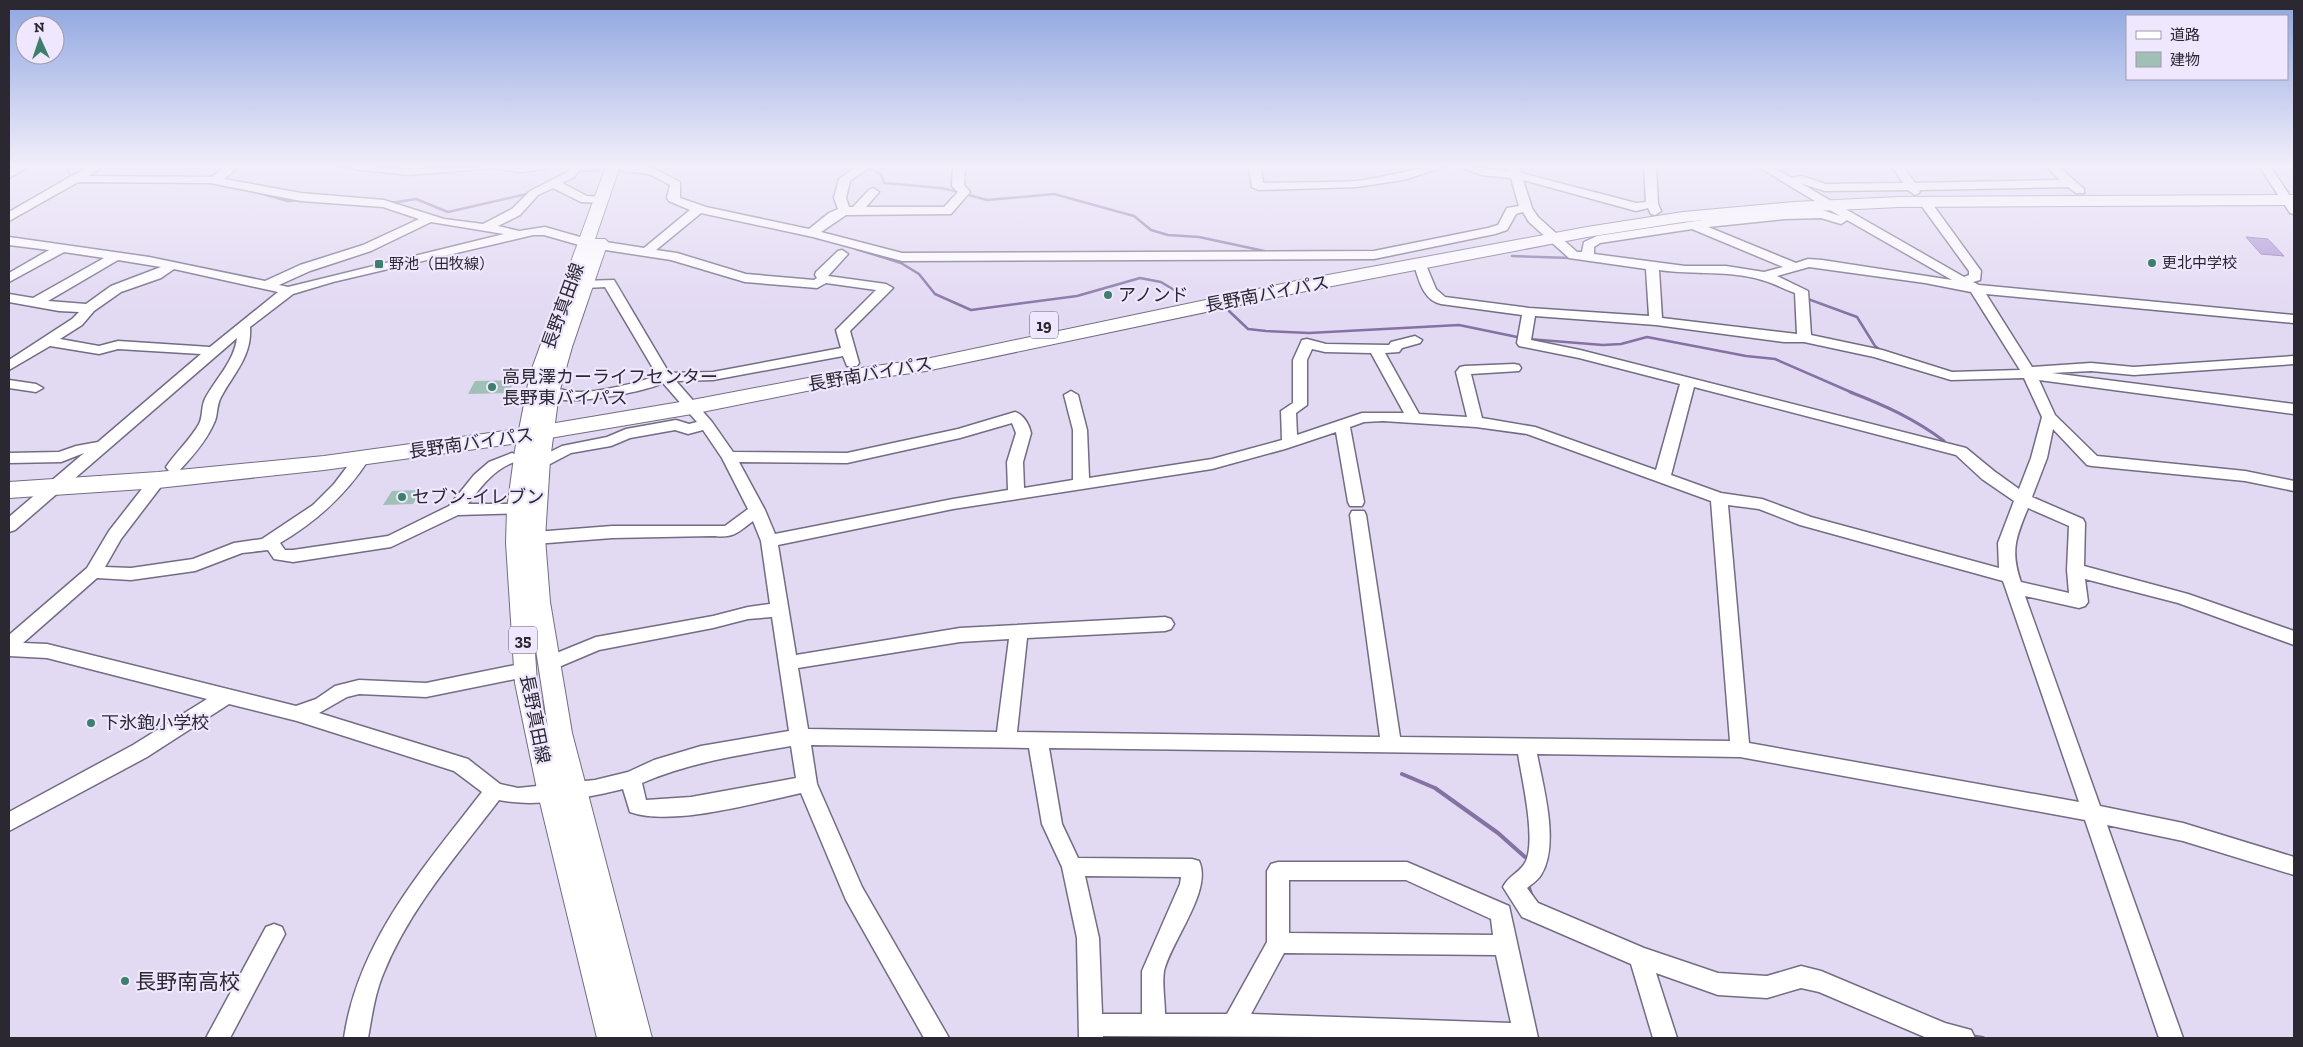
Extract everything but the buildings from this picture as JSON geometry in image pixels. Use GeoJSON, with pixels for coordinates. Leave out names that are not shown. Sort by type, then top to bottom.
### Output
{"type":"FeatureCollection","features":[{"type":"Feature","properties":{"kind":"highway","name":"長野南バイパス"},"geometry":{"type":"LineString","coordinates":[[9,490],[52,489],[158,480],[361,459],[687,402],[926,365],[1301,286],[1420,265],[1626,215]]}},
{"type":"Feature","properties":{"kind":"highway","name":"長野南バイパス"},"geometry":{"type":"LineString","coordinates":[[687,402],[851,357],[966,340],[1548,234],[1688,221],[1729,215]]}},
{"type":"Feature","properties":{"kind":"highway","name":"長野南バイパス"},"geometry":{"type":"LineString","coordinates":[[9,476],[174,467],[537,428]]}},
{"type":"Feature","properties":{"kind":"main road","name":"長野真田線"},"geometry":{"type":"LineString","coordinates":[[598,215],[586,284],[537,428],[517,510],[516,543],[525,670],[550,794],[612,1038]]}},
{"type":"Feature","properties":{"kind":"main road","name":"長野真田線"},"geometry":{"type":"LineString","coordinates":[[604,215],[544,357],[537,428],[541,460],[536,538],[539,602],[560,733],[577,791],[638,1038]]}},
{"type":"Feature","properties":{"kind":"street"},"geometry":{"type":"LineString","coordinates":[[420,215],[485,228],[524,233]]}},
{"type":"Feature","properties":{"kind":"street"},"geometry":{"type":"LineString","coordinates":[[479,244],[485,228],[510,215]]}},
{"type":"Feature","properties":{"kind":"street"},"geometry":{"type":"LineString","coordinates":[[645,253],[691,215]]}},
{"type":"Feature","properties":{"kind":"street"},"geometry":{"type":"LineString","coordinates":[[725,215],[812,234],[902,258],[1374,255],[1492,232],[1504,227],[1510,215]]}},
{"type":"Feature","properties":{"kind":"street"},"geometry":{"type":"LineString","coordinates":[[812,234],[837,215]]}},
{"type":"Feature","properties":{"kind":"street"},"geometry":{"type":"LineString","coordinates":[[1532,215],[1548,234],[1573,255],[1685,270],[1726,270],[1765,276],[1801,291],[1804,338]]}},
{"type":"Feature","properties":{"kind":"street"},"geometry":{"type":"LineString","coordinates":[[1588,258],[1588,245],[1597,240],[1688,221],[1779,215]]}},
{"type":"Feature","properties":{"kind":"street"},"geometry":{"type":"LineString","coordinates":[[1825,215],[1841,220],[1849,218]]}},
{"type":"Feature","properties":{"kind":"street"},"geometry":{"type":"LineString","coordinates":[[1844,215],[1965,281],[1976,289],[2029,374],[2049,416],[2092,461],[2245,476],[2294,486]]}},
{"type":"Feature","properties":{"kind":"street"},"geometry":{"type":"LineString","coordinates":[[1933,215],[1975,271],[1975,277],[1965,281]]}},
{"type":"Feature","properties":{"kind":"street"},"geometry":{"type":"LineString","coordinates":[[267,285],[306,268],[367,248],[430,218]]}},
{"type":"Feature","properties":{"kind":"street"},"geometry":{"type":"LineString","coordinates":[[1688,221],[1795,267]]}},
{"type":"Feature","properties":{"kind":"street"},"geometry":{"type":"LineString","coordinates":[[9,526],[243,326],[288,292],[320,281],[524,233],[545,231],[593,244],[673,256],[745,278],[817,284],[824,279],[886,288],[843,330],[851,357],[713,376],[665,376],[648,385],[578,396],[550,393]]}},
{"type":"Feature","properties":{"kind":"street"},"geometry":{"type":"LineString","coordinates":[[9,241],[171,266],[267,285],[288,292]]}},
{"type":"Feature","properties":{"kind":"street"},"geometry":{"type":"LineString","coordinates":[[9,278],[62,248]]}},
{"type":"Feature","properties":{"kind":"street"},"geometry":{"type":"LineString","coordinates":[[824,279],[821,275],[842,254]]}},
{"type":"Feature","properties":{"kind":"street"},"geometry":{"type":"LineString","coordinates":[[34,303],[116,256]]}},
{"type":"Feature","properties":{"kind":"street"},"geometry":{"type":"LineString","coordinates":[[1765,276],[1808,263],[1822,264],[1925,279],[1976,289],[2294,319]]}},
{"type":"Feature","properties":{"kind":"street"},"geometry":{"type":"LineString","coordinates":[[1420,265],[1430,291],[1441,300],[1529,312],[1656,321],[1784,338],[1804,338],[1876,352],[1951,376],[2029,374],[2294,409]]}},
{"type":"Feature","properties":{"kind":"street"},"geometry":{"type":"LineString","coordinates":[[9,366],[77,322],[89,308],[116,289],[156,275],[171,266]]}},
{"type":"Feature","properties":{"kind":"street"},"geometry":{"type":"LineString","coordinates":[[1652,266],[1656,321]]}},
{"type":"Feature","properties":{"kind":"street"},"geometry":{"type":"LineString","coordinates":[[586,284],[609,283],[665,376],[707,425],[729,457],[757,510],[769,541],[778,610],[807,784],[854,893],[938,1038]]}},
{"type":"Feature","properties":{"kind":"street"},"geometry":{"type":"LineString","coordinates":[[9,298],[34,303],[89,308]]}},
{"type":"Feature","properties":{"kind":"street"},"geometry":{"type":"LineString","coordinates":[[769,541],[954,504],[1212,464],[1290,442],[1362,418],[1414,418],[1476,422],[1530,430],[1719,498],[1762,504],[1806,521],[2079,602],[2075,570],[2077,523],[2023,500],[1988,476],[1961,451],[1580,354],[1524,343],[1529,312]]}},
{"type":"Feature","properties":{"kind":"street"},"geometry":{"type":"LineString","coordinates":[[174,467],[186,454],[208,422],[206,414],[209,404],[227,379],[242,351],[246,337],[243,326]]}},
{"type":"Feature","properties":{"kind":"street"},"geometry":{"type":"LineString","coordinates":[[1290,442],[1288,411],[1300,405],[1300,360],[1307,343],[1325,348],[1394,349],[1396,346],[1415,340]]}},
{"type":"Feature","properties":{"kind":"street"},"geometry":{"type":"LineString","coordinates":[[47,341],[99,350],[118,345],[214,351]]}},
{"type":"Feature","properties":{"kind":"street"},"geometry":{"type":"LineString","coordinates":[[1376,349],[1414,418]]}},
{"type":"Feature","properties":{"kind":"street"},"geometry":{"type":"LineString","coordinates":[[2029,374],[2044,368],[2091,367],[2134,371],[2212,364],[2294,360]]}},
{"type":"Feature","properties":{"kind":"street"},"geometry":{"type":"LineString","coordinates":[[1476,422],[1463,372],[1465,370],[1514,368]]}},
{"type":"Feature","properties":{"kind":"street"},"geometry":{"type":"LineString","coordinates":[[1662,478],[1688,382]]}},
{"type":"Feature","properties":{"kind":"street"},"geometry":{"type":"LineString","coordinates":[[9,384],[36,388]]}},
{"type":"Feature","properties":{"kind":"street"},"geometry":{"type":"LineString","coordinates":[[1071,395],[1080,430],[1082,485]]}},
{"type":"Feature","properties":{"kind":"street"},"geometry":{"type":"LineString","coordinates":[[2049,416],[2039,458],[2006,543],[2006,565],[2171,1038]]}},
{"type":"Feature","properties":{"kind":"street"},"geometry":{"type":"LineString","coordinates":[[729,457],[848,458],[960,433],[1015,417],[1021,424],[1024,441],[1016,458],[1016,495]]}},
{"type":"Feature","properties":{"kind":"street"},"geometry":{"type":"LineString","coordinates":[[1342,424],[1357,509],[1391,744]]}},
{"type":"Feature","properties":{"kind":"street"},"geometry":{"type":"LineString","coordinates":[[541,460],[550,459],[567,449],[611,441],[626,434],[676,426],[688,429],[707,425]]}},
{"type":"Feature","properties":{"kind":"street"},"geometry":{"type":"LineString","coordinates":[[9,458],[61,457],[81,449],[103,446]]}},
{"type":"Feature","properties":{"kind":"street"},"geometry":{"type":"LineString","coordinates":[[455,510],[475,484],[506,459],[512,458]]}},
{"type":"Feature","properties":{"kind":"street"},"geometry":{"type":"LineString","coordinates":[[265,545],[318,512],[342,486],[361,459]]}},
{"type":"Feature","properties":{"kind":"street"},"geometry":{"type":"LineString","coordinates":[[9,645],[93,572],[114,535],[158,480]]}},
{"type":"Feature","properties":{"kind":"street"},"geometry":{"type":"LineString","coordinates":[[1719,498],[1740,749]]}},
{"type":"Feature","properties":{"kind":"street"},"geometry":{"type":"LineString","coordinates":[[93,572],[130,574],[170,569],[195,565],[240,547],[272,544],[280,556],[294,556],[390,540],[455,510],[517,510]]}},
{"type":"Feature","properties":{"kind":"street"},"geometry":{"type":"LineString","coordinates":[[536,538],[612,532],[712,530],[728,532],[757,510]]}},
{"type":"Feature","properties":{"kind":"street"},"geometry":{"type":"LineString","coordinates":[[2075,570],[2182,598],[2294,638]]}},
{"type":"Feature","properties":{"kind":"street"},"geometry":{"type":"LineString","coordinates":[[548,664],[596,644],[713,622],[748,613],[778,610]]}},
{"type":"Feature","properties":{"kind":"street"},"geometry":{"type":"LineString","coordinates":[[788,663],[960,636],[1165,624]]}},
{"type":"Feature","properties":{"kind":"street"},"geometry":{"type":"LineString","coordinates":[[1006,740],[1019,632]]}},
{"type":"Feature","properties":{"kind":"street"},"geometry":{"type":"LineString","coordinates":[[9,650],[46,651],[228,695],[297,714],[461,765],[495,791],[518,796],[577,791],[631,779],[661,766],[701,754],[799,737],[1740,749],[2092,812],[2183,832],[2294,866]]}},
{"type":"Feature","properties":{"kind":"street"},"geometry":{"type":"LineString","coordinates":[[297,714],[324,704],[342,691],[359,687],[426,690],[525,670]]}},
{"type":"Feature","properties":{"kind":"street"},"geometry":{"type":"LineString","coordinates":[[9,822],[140,751],[228,695]]}},
{"type":"Feature","properties":{"kind":"street"},"geometry":{"type":"LineString","coordinates":[[1038,741],[1052,824],[1072,867],[1088,938],[1091,1032],[1154,1025],[1241,1030],[1526,1036],[1505,945],[1501,913],[1407,871],[1278,871],[1278,943],[1241,1030]]}},
{"type":"Feature","properties":{"kind":"street"},"geometry":{"type":"LineString","coordinates":[[1526,746],[1537,813],[1538,853],[1534,868],[1514,887],[1530,910],[1640,957],[1718,984],[1767,987],[1801,977],[1944,1034],[1963,1038]]}},
{"type":"Feature","properties":{"kind":"street"},"geometry":{"type":"LineString","coordinates":[[631,779],[637,806],[641,809],[666,809],[807,784]]}},
{"type":"Feature","properties":{"kind":"street"},"geometry":{"type":"LineString","coordinates":[[356,1038],[371,979],[397,924],[431,874],[495,791]]}},
{"type":"Feature","properties":{"kind":"street"},"geometry":{"type":"LineString","coordinates":[[1072,867],[1192,868],[1191,884],[1153,971],[1154,1025]]}},
{"type":"Feature","properties":{"kind":"street"},"geometry":{"type":"LineString","coordinates":[[218,1038],[274,934]]}},
{"type":"Feature","properties":{"kind":"street"},"geometry":{"type":"LineString","coordinates":[[1278,943],[1505,945]]}},
{"type":"Feature","properties":{"kind":"street"},"geometry":{"type":"LineString","coordinates":[[1640,957],[1665,1038]]}},
{"type":"Feature","properties":{"kind":"shaded area"},"geometry":{"type":"Polygon","coordinates":[[[2246,237],[2268,239],[2284,256],[2261,254],[2246,237]]]}},
{"type":"Feature","properties":{"kind":"waterway"},"geometry":{"type":"LineString","coordinates":[[713,215],[763,226]]}},
{"type":"Feature","properties":{"kind":"waterway"},"geometry":{"type":"LineString","coordinates":[[1130,215],[1151,230],[1168,235],[1199,237],[1269,252]]}},
{"type":"Feature","properties":{"kind":"waterway"},"geometry":{"type":"LineString","coordinates":[[856,249],[901,263],[919,274],[935,294],[971,310],[1077,296],[1140,278],[1161,282],[1179,293]]}},
{"type":"Feature","properties":{"kind":"waterway"},"geometry":{"type":"LineString","coordinates":[[1512,256],[1571,258]]}},
{"type":"Feature","properties":{"kind":"waterway"},"geometry":{"type":"LineString","coordinates":[[1675,271],[1702,273]]}},
{"type":"Feature","properties":{"kind":"waterway"},"geometry":{"type":"LineString","coordinates":[[1808,299],[1857,317],[1875,346],[1883,352]]}},
{"type":"Feature","properties":{"kind":"waterway"},"geometry":{"type":"LineString","coordinates":[[1229,311],[1248,329],[1266,331],[1309,333],[1459,325],[1522,338]]}},
{"type":"Feature","properties":{"kind":"waterway"},"geometry":{"type":"LineString","coordinates":[[1528,339],[1603,345],[1621,344],[1647,337],[1746,356],[1775,359],[1853,393]]}},
{"type":"Feature","properties":{"kind":"waterway"},"geometry":{"type":"LineString","coordinates":[[1850,392],[1899,413],[1944,441]]}},
{"type":"Feature","properties":{"kind":"waterway"},"geometry":{"type":"LineString","coordinates":[[2069,534],[2069,552]]}},
{"type":"Feature","properties":{"kind":"waterway"},"geometry":{"type":"LineString","coordinates":[[1402,774],[1435,788],[1498,833],[1525,857]]}},
{"type":"Feature","properties":{"kind":"waterway"},"geometry":{"type":"LineString","coordinates":[[1529,888],[1532,897]]}},
{"type":"Feature","properties":{"kind":"waterway"},"geometry":{"type":"LineString","coordinates":[[1971,1036],[1983,1038]]}},
{"type":"Feature","properties":{"kind":"place","name":"更北中学校"},"geometry":{"type":"Point","coordinates":[2152,263]}},
{"type":"Feature","properties":{"kind":"place","name":"野池（田牧線）"},"geometry":{"type":"Point","coordinates":[379,264]}},
{"type":"Feature","properties":{"kind":"place","name":"アノンド"},"geometry":{"type":"Point","coordinates":[1108,295]}},
{"type":"Feature","properties":{"kind":"place","name":"高見澤カーライフセンター 長野東バイパス"},"geometry":{"type":"Point","coordinates":[492,387]}},
{"type":"Feature","properties":{"kind":"place","name":"セブン-イレブン"},"geometry":{"type":"Point","coordinates":[402,497]}},
{"type":"Feature","properties":{"kind":"place","name":"下氷鉋小学校"},"geometry":{"type":"Point","coordinates":[91,723]}},
{"type":"Feature","properties":{"kind":"place","name":"長野南高校"},"geometry":{"type":"Point","coordinates":[125,981]}}]}
